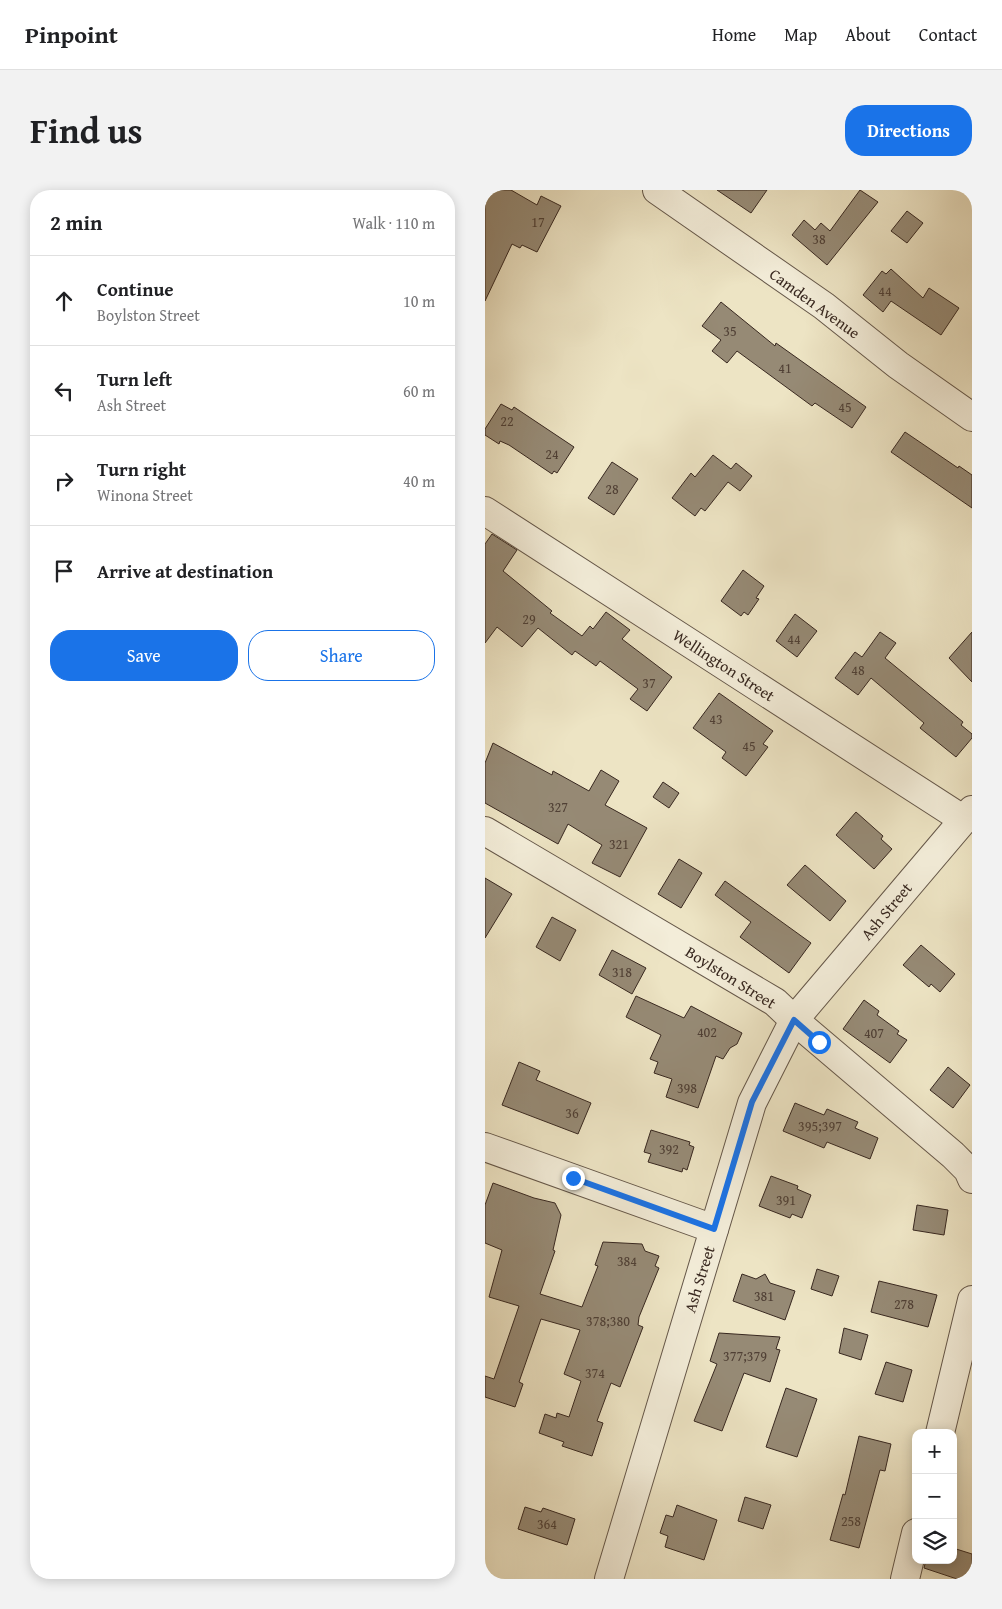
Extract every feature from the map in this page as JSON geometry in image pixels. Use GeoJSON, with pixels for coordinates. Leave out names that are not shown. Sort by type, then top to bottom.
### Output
{"type":"FeatureCollection","features":[{"type":"Feature","properties":{"kind":"street","name":"Camden Avenue"},"geometry":{"type":"LineString","coordinates":[[657,190],[824,306],[898,365],[972,417]]}},
{"type":"Feature","properties":{"kind":"street","name":"Wellington Street"},"geometry":{"type":"LineString","coordinates":[[485,511],[968,815]]}},
{"type":"Feature","properties":{"kind":"street","name":"Ash Street"},"geometry":{"type":"LineString","coordinates":[[609,1579],[752,1102],[794,1020],[968,815]]}},
{"type":"Feature","properties":{"kind":"street","name":"Boylston Street"},"geometry":{"type":"LineString","coordinates":[[485,831],[775,1002],[953,1154],[968,1170],[972,1179]]}},
{"type":"Feature","properties":{"kind":"street"},"geometry":{"type":"LineString","coordinates":[[485,1147],[714,1229]]}},
{"type":"Feature","properties":{"kind":"street"},"geometry":{"type":"LineString","coordinates":[[941,1429],[972,1300]]}},
{"type":"Feature","properties":{"kind":"street"},"geometry":{"type":"LineString","coordinates":[[905,1579],[912,1550]]}},
{"type":"Feature","properties":{"kind":"building"},"geometry":{"type":"Polygon","coordinates":[[[485,190],[511,190],[537,205],[541,196],[561,206],[537,252],[522,245],[520,248],[512,244],[485,301],[485,190]]]}},
{"type":"Feature","properties":{"kind":"building"},"geometry":{"type":"Polygon","coordinates":[[[717,190],[767,190],[751,213],[717,190]]]}},
{"type":"Feature","properties":{"kind":"building"},"geometry":{"type":"Polygon","coordinates":[[[860,190],[878,202],[827,265],[792,235],[804,220],[815,230],[821,223],[830,231],[860,190]]]}},
{"type":"Feature","properties":{"kind":"building"},"geometry":{"type":"Polygon","coordinates":[[[907,211],[923,223],[907,243],[891,231],[907,211]]]}},
{"type":"Feature","properties":{"kind":"building"},"geometry":{"type":"Polygon","coordinates":[[[891,269],[923,298],[929,288],[959,308],[941,335],[891,301],[883,312],[863,295],[882,271],[886,274],[891,269]]]}},
{"type":"Feature","properties":{"kind":"building"},"geometry":{"type":"Polygon","coordinates":[[[721,302],[775,346],[776,343],[866,407],[852,428],[815,403],[812,406],[737,351],[727,363],[712,351],[721,340],[702,326],[721,302]]]}},
{"type":"Feature","properties":{"kind":"building"},"geometry":{"type":"Polygon","coordinates":[[[501,404],[512,410],[514,407],[574,447],[557,473],[554,471],[552,474],[509,445],[500,441],[499,444],[485,435],[485,429],[501,404]]]}},
{"type":"Feature","properties":{"kind":"building"},"geometry":{"type":"Polygon","coordinates":[[[905,432],[958,468],[959,466],[972,475],[972,508],[891,452],[905,432]]]}},
{"type":"Feature","properties":{"kind":"building"},"geometry":{"type":"Polygon","coordinates":[[[713,455],[731,469],[736,463],[752,476],[740,491],[728,482],[705,511],[701,508],[695,516],[672,498],[691,473],[695,477],[713,455]]]}},
{"type":"Feature","properties":{"kind":"building"},"geometry":{"type":"Polygon","coordinates":[[[612,462],[638,479],[614,515],[588,498],[612,462]]]}},
{"type":"Feature","properties":{"kind":"building"},"geometry":{"type":"Polygon","coordinates":[[[492,534],[517,550],[503,571],[552,611],[550,613],[582,636],[590,626],[593,629],[606,612],[630,630],[622,639],[672,677],[647,711],[630,699],[638,689],[600,661],[596,666],[575,651],[572,655],[538,628],[522,647],[497,627],[485,643],[485,544],[492,534]]]}},
{"type":"Feature","properties":{"kind":"building"},"geometry":{"type":"Polygon","coordinates":[[[743,570],[764,586],[756,598],[759,599],[748,615],[744,612],[741,616],[721,601],[743,570]]]}},
{"type":"Feature","properties":{"kind":"building"},"geometry":{"type":"Polygon","coordinates":[[[795,614],[817,631],[797,657],[776,641],[795,614]]]}},
{"type":"Feature","properties":{"kind":"building"},"geometry":{"type":"Polygon","coordinates":[[[880,632],[896,643],[885,658],[963,722],[961,725],[972,734],[972,738],[956,757],[920,728],[924,723],[871,678],[858,695],[835,678],[855,652],[862,657],[880,632]]]}},
{"type":"Feature","properties":{"kind":"building"},"geometry":{"type":"Polygon","coordinates":[[[972,632],[972,682],[949,658],[972,632]]]}},
{"type":"Feature","properties":{"kind":"building"},"geometry":{"type":"Polygon","coordinates":[[[719,693],[773,731],[763,744],[768,747],[746,776],[722,758],[726,752],[693,728],[719,693]]]}},
{"type":"Feature","properties":{"kind":"building"},"geometry":{"type":"Polygon","coordinates":[[[493,743],[552,775],[553,771],[589,791],[601,770],[619,781],[605,805],[647,828],[620,877],[592,863],[602,845],[568,824],[558,844],[485,803],[485,763],[493,743]]]}},
{"type":"Feature","properties":{"kind":"building"},"geometry":{"type":"Polygon","coordinates":[[[663,782],[679,793],[669,808],[653,797],[663,782]]]}},
{"type":"Feature","properties":{"kind":"building"},"geometry":{"type":"Polygon","coordinates":[[[856,812],[883,836],[881,839],[892,849],[874,869],[836,835],[856,812]]]}},
{"type":"Feature","properties":{"kind":"building"},"geometry":{"type":"Polygon","coordinates":[[[679,859],[702,873],[681,908],[658,894],[679,859]]]}},
{"type":"Feature","properties":{"kind":"building"},"geometry":{"type":"Polygon","coordinates":[[[805,865],[846,901],[830,921],[787,885],[805,865]]]}},
{"type":"Feature","properties":{"kind":"building"},"geometry":{"type":"Polygon","coordinates":[[[485,878],[512,894],[485,938],[485,878]]]}},
{"type":"Feature","properties":{"kind":"building"},"geometry":{"type":"Polygon","coordinates":[[[725,881],[811,943],[789,973],[740,937],[751,922],[715,895],[725,881]]]}},
{"type":"Feature","properties":{"kind":"building"},"geometry":{"type":"Polygon","coordinates":[[[552,917],[576,930],[560,961],[536,947],[552,917]]]}},
{"type":"Feature","properties":{"kind":"building"},"geometry":{"type":"Polygon","coordinates":[[[921,945],[955,974],[940,992],[931,984],[929,987],[903,965],[921,945]]]}},
{"type":"Feature","properties":{"kind":"building"},"geometry":{"type":"Polygon","coordinates":[[[612,950],[646,968],[632,994],[599,975],[612,950]]]}},
{"type":"Feature","properties":{"kind":"building"},"geometry":{"type":"Polygon","coordinates":[[[636,996],[684,1018],[691,1006],[742,1033],[737,1044],[730,1048],[723,1059],[716,1056],[698,1108],[666,1097],[672,1079],[654,1073],[658,1062],[650,1059],[661,1035],[626,1017],[636,996]]]}},
{"type":"Feature","properties":{"kind":"building"},"geometry":{"type":"Polygon","coordinates":[[[864,1000],[879,1011],[877,1015],[899,1031],[897,1034],[907,1040],[890,1063],[843,1029],[864,1000]]]}},
{"type":"Feature","properties":{"kind":"building"},"geometry":{"type":"Polygon","coordinates":[[[519,1062],[540,1071],[536,1080],[591,1103],[578,1134],[502,1105],[519,1062]]]}},
{"type":"Feature","properties":{"kind":"building"},"geometry":{"type":"Polygon","coordinates":[[[948,1067],[970,1085],[953,1108],[930,1090],[948,1067]]]}},
{"type":"Feature","properties":{"kind":"building"},"geometry":{"type":"Polygon","coordinates":[[[795,1103],[824,1115],[827,1109],[858,1122],[855,1128],[878,1138],[870,1159],[827,1142],[824,1148],[783,1131],[795,1103]]]}},
{"type":"Feature","properties":{"kind":"building"},"geometry":{"type":"Polygon","coordinates":[[[651,1130],[690,1142],[689,1145],[694,1147],[687,1170],[683,1168],[682,1172],[648,1162],[651,1154],[644,1152],[651,1130]]]}},
{"type":"Feature","properties":{"kind":"building"},"geometry":{"type":"Polygon","coordinates":[[[771,1176],[798,1186],[797,1189],[811,1195],[802,1218],[792,1214],[790,1218],[759,1206],[771,1176]]]}},
{"type":"Feature","properties":{"kind":"building"},"geometry":{"type":"Polygon","coordinates":[[[493,1183],[534,1198],[555,1203],[561,1215],[553,1250],[555,1251],[540,1294],[582,1307],[598,1266],[595,1265],[603,1242],[642,1244],[645,1251],[659,1256],[655,1266],[659,1268],[639,1317],[638,1325],[643,1327],[620,1387],[611,1383],[597,1421],[603,1423],[592,1456],[562,1446],[564,1442],[539,1433],[545,1414],[556,1418],[557,1413],[569,1417],[581,1381],[564,1374],[580,1330],[541,1319],[519,1382],[523,1384],[515,1407],[485,1397],[485,1376],[494,1379],[519,1306],[489,1297],[502,1250],[485,1243],[485,1205],[493,1183]]]}},
{"type":"Feature","properties":{"kind":"building"},"geometry":{"type":"Polygon","coordinates":[[[917,1205],[948,1210],[944,1235],[913,1230],[917,1205]]]}},
{"type":"Feature","properties":{"kind":"building"},"geometry":{"type":"Polygon","coordinates":[[[817,1269],[839,1276],[832,1296],[811,1289],[817,1269]]]}},
{"type":"Feature","properties":{"kind":"building"},"geometry":{"type":"Polygon","coordinates":[[[742,1274],[756,1279],[765,1274],[770,1283],[795,1291],[785,1320],[733,1301],[742,1274]]]}},
{"type":"Feature","properties":{"kind":"building"},"geometry":{"type":"Polygon","coordinates":[[[879,1281],[937,1295],[928,1327],[871,1312],[879,1281]]]}},
{"type":"Feature","properties":{"kind":"building"},"geometry":{"type":"Polygon","coordinates":[[[844,1328],[868,1335],[861,1360],[839,1353],[844,1328]]]}},
{"type":"Feature","properties":{"kind":"building"},"geometry":{"type":"Polygon","coordinates":[[[719,1333],[780,1337],[776,1349],[780,1350],[770,1382],[744,1373],[722,1431],[694,1421],[717,1364],[710,1361],[719,1333]]]}},
{"type":"Feature","properties":{"kind":"building"},"geometry":{"type":"Polygon","coordinates":[[[886,1362],[912,1370],[903,1402],[875,1394],[886,1362]]]}},
{"type":"Feature","properties":{"kind":"building"},"geometry":{"type":"Polygon","coordinates":[[[786,1388],[817,1399],[797,1457],[766,1447],[786,1388]]]}},
{"type":"Feature","properties":{"kind":"building"},"geometry":{"type":"Polygon","coordinates":[[[859,1436],[891,1444],[885,1471],[880,1470],[859,1548],[830,1540],[843,1494],[845,1495],[859,1436]]]}},
{"type":"Feature","properties":{"kind":"building"},"geometry":{"type":"Polygon","coordinates":[[[745,1497],[771,1505],[763,1529],[738,1521],[745,1497]]]}},
{"type":"Feature","properties":{"kind":"building"},"geometry":{"type":"Polygon","coordinates":[[[677,1505],[717,1520],[704,1560],[665,1547],[668,1536],[660,1533],[666,1515],[673,1517],[677,1505]]]}},
{"type":"Feature","properties":{"kind":"building"},"geometry":{"type":"Polygon","coordinates":[[[525,1507],[541,1512],[543,1508],[575,1519],[567,1545],[518,1529],[525,1507]]]}},
{"type":"Feature","properties":{"kind":"building"},"geometry":{"type":"Polygon","coordinates":[[[957,1549],[972,1554],[972,1579],[957,1579],[924,1568],[925,1564],[957,1564],[957,1549]]]}},
{"type":"Feature","properties":{"kind":"route"},"geometry":{"type":"LineString","coordinates":[[573,1178],[714,1229],[752,1102],[794,1020],[819,1042]]}}]}
